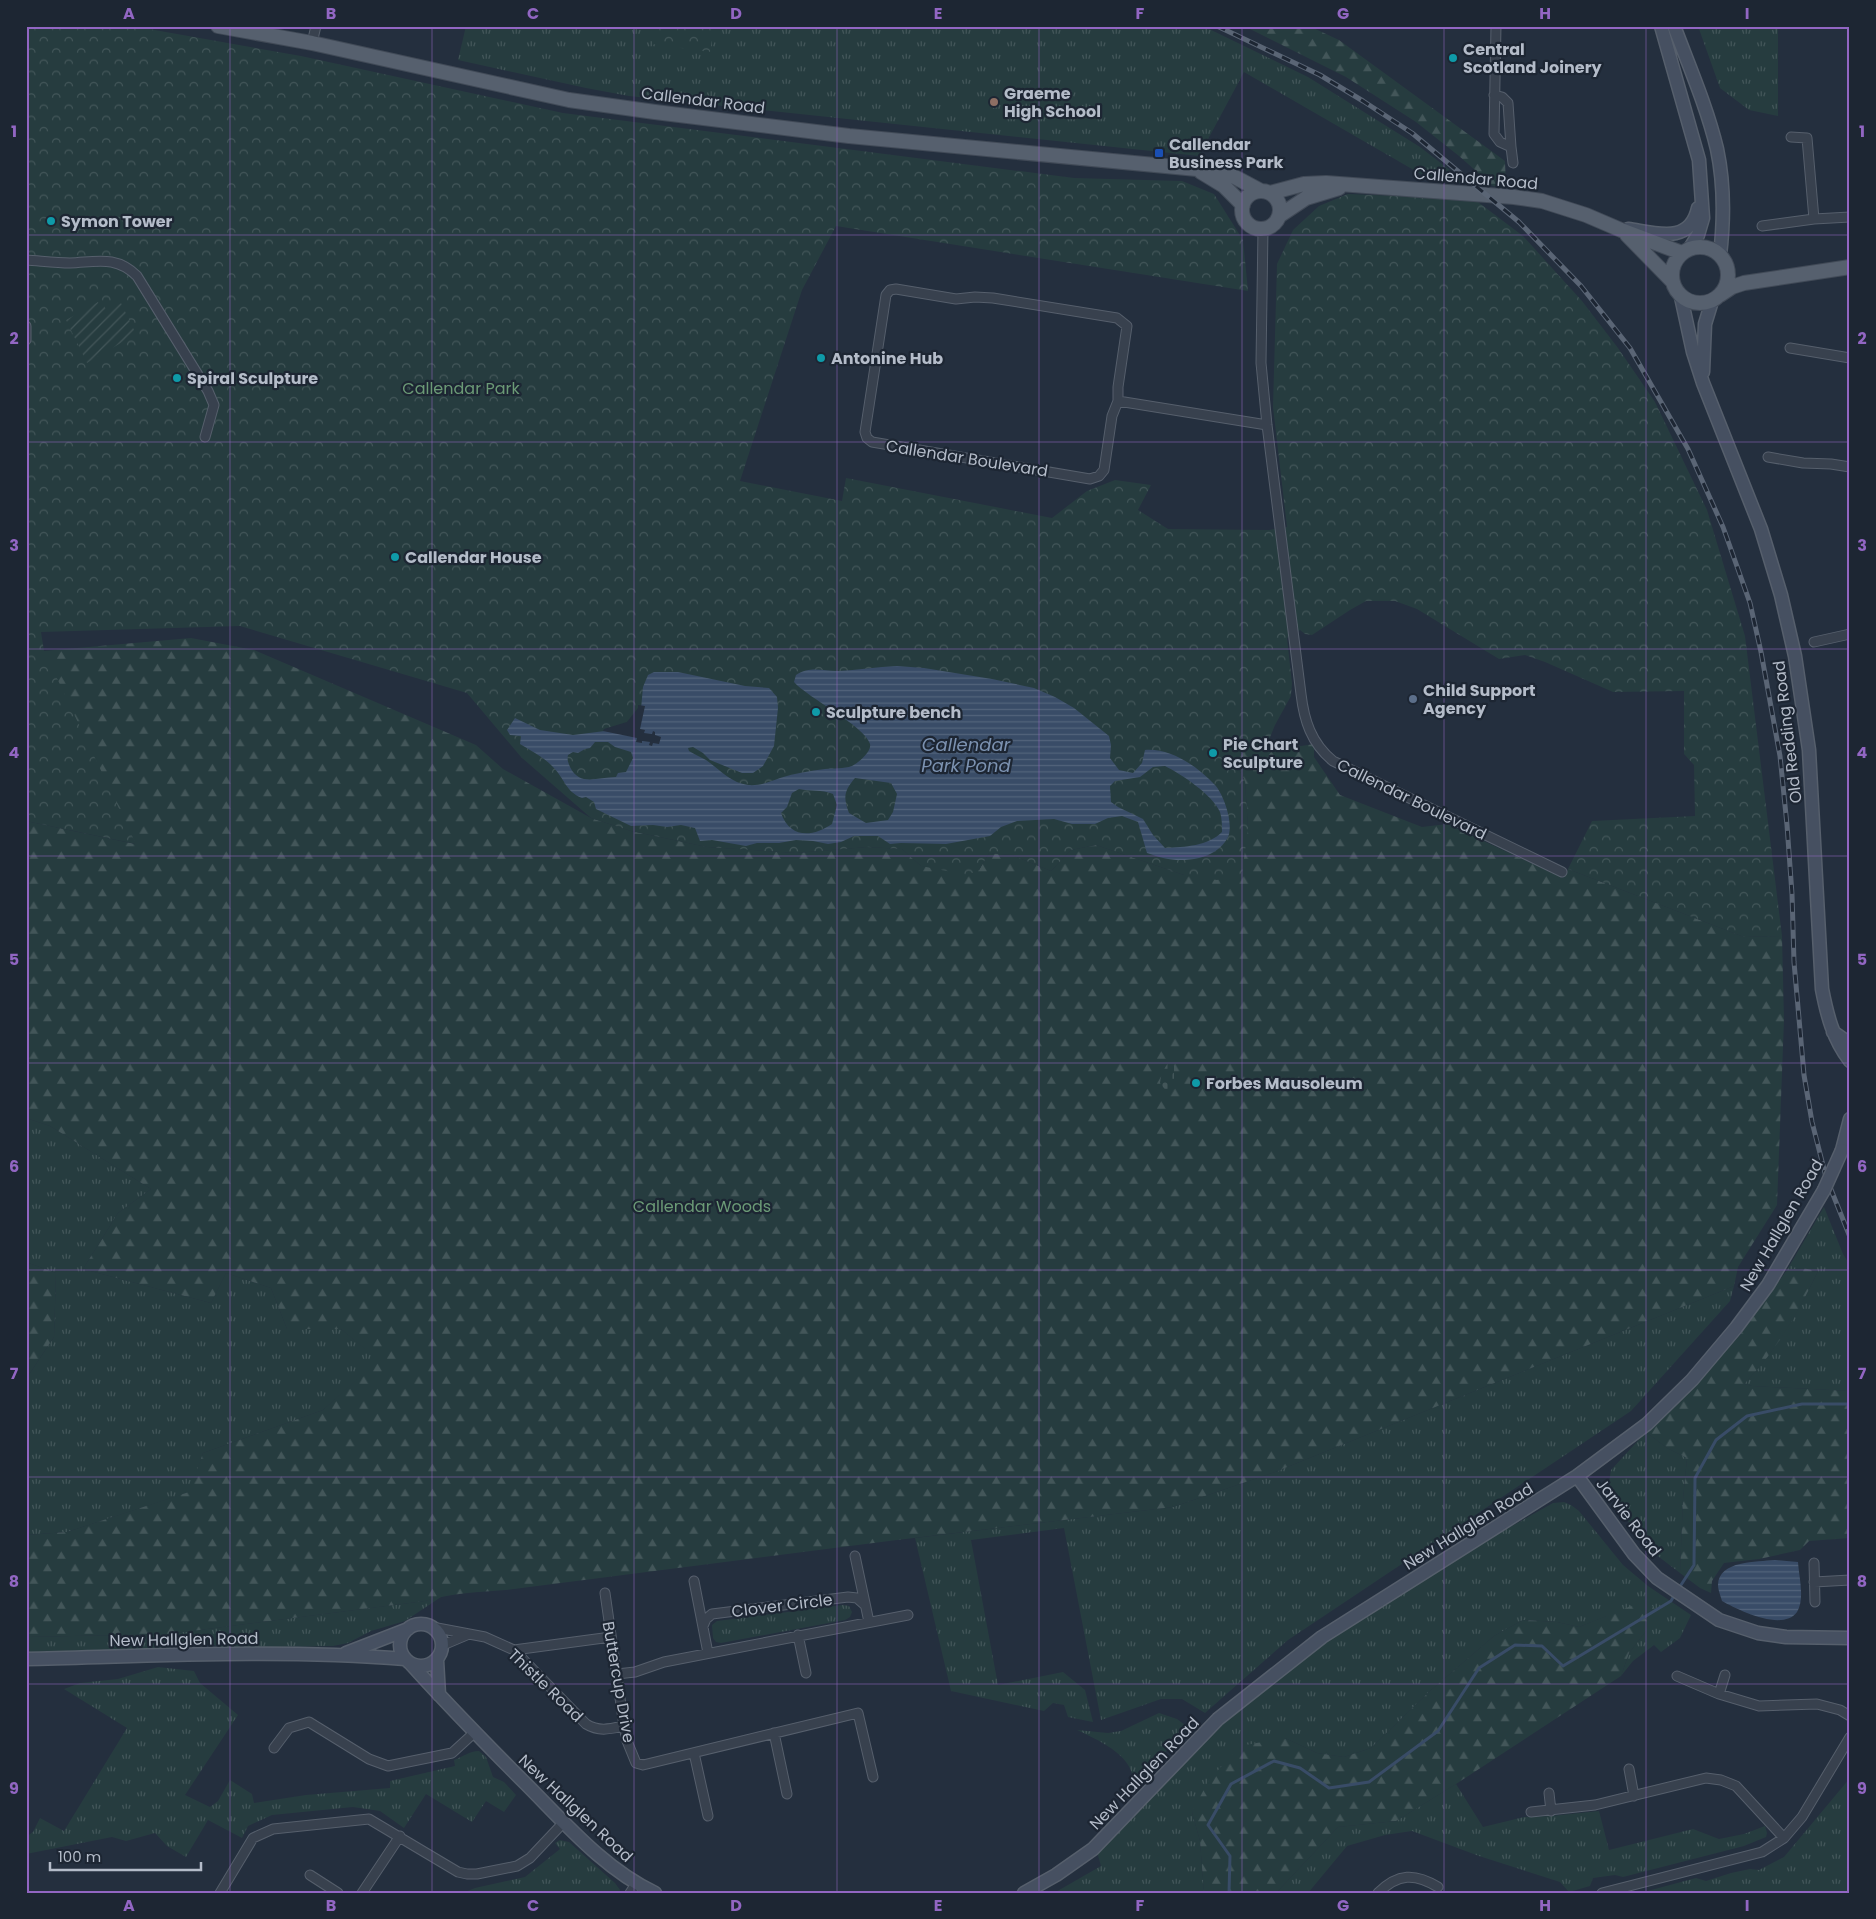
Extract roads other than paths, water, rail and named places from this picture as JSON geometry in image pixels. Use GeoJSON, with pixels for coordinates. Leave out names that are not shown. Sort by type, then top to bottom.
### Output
{"type":"FeatureCollection","features":[{"type":"Feature","properties":{"kind":"main road","name":"Callendar Road"},"geometry":{"type":"LineString","coordinates":[[218,26],[312,43],[569,100],[630,109],[849,136],[1218,171],[1231,175],[1266,192],[1304,184],[1326,183],[1528,199],[1561,207],[1621,230],[1686,250]]}},
{"type":"Feature","properties":{"kind":"main road","name":"Callendar Road"},"geometry":{"type":"LineString","coordinates":[[1191,168],[1205,173],[1224,186],[1243,205]]}},
{"type":"Feature","properties":{"kind":"main road","name":"Callendar Road"},"geometry":{"type":"LineString","coordinates":[[1279,216],[1306,198],[1352,185]]}},
{"type":"Feature","properties":{"kind":"main road"},"geometry":{"type":"LineString","coordinates":[[1266,192],[1278,200],[1280,206],[1279,216],[1273,225],[1264,229],[1253,227],[1245,220],[1242,210],[1243,205],[1250,194],[1266,192]]}},
{"type":"Feature","properties":{"kind":"main road","name":"Callendar Road"},"geometry":{"type":"LineString","coordinates":[[1621,230],[1642,249],[1672,282]]}},
{"type":"Feature","properties":{"kind":"main road"},"geometry":{"type":"LineString","coordinates":[[1761,280],[1734,271],[1706,247],[1686,250],[1673,265],[1672,282],[1675,290],[1681,297],[1695,303],[1716,298],[1732,287],[1761,280],[1850,267]]}},
{"type":"Feature","properties":{"kind":"main road"},"geometry":{"type":"LineString","coordinates":[[1716,298],[1727,282],[1728,274],[1723,260]]}},
{"type":"Feature","properties":{"kind":"street"},"geometry":{"type":"LineString","coordinates":[[312,43],[316,26]]}},
{"type":"Feature","properties":{"kind":"street"},"geometry":{"type":"LineString","coordinates":[[1496,26],[1494,134],[1500,142],[1511,147]]}},
{"type":"Feature","properties":{"kind":"street"},"geometry":{"type":"LineString","coordinates":[[1661,26],[1696,145],[1701,173],[1698,235],[1686,250]]}},
{"type":"Feature","properties":{"kind":"street"},"geometry":{"type":"LineString","coordinates":[[1674,26],[1707,114],[1717,150],[1723,220],[1723,260]]}},
{"type":"Feature","properties":{"kind":"street"},"geometry":{"type":"LineString","coordinates":[[1494,95],[1506,99],[1508,103],[1513,163]]}},
{"type":"Feature","properties":{"kind":"street"},"geometry":{"type":"LineString","coordinates":[[1791,137],[1807,138],[1814,218]]}},
{"type":"Feature","properties":{"kind":"street"},"geometry":{"type":"LineString","coordinates":[[1606,224],[1650,232],[1678,234],[1691,225],[1700,215]]}},
{"type":"Feature","properties":{"kind":"street"},"geometry":{"type":"LineString","coordinates":[[1762,226],[1814,218],[1850,217]]}},
{"type":"Feature","properties":{"kind":"street","name":"Callendar Boulevard"},"geometry":{"type":"LineString","coordinates":[[1264,229],[1261,363],[1267,424],[1303,711],[1306,722],[1315,741],[1333,761],[1562,872]]}},
{"type":"Feature","properties":{"kind":"street"},"geometry":{"type":"LineString","coordinates":[[26,260],[70,263],[98,260],[117,263],[137,276],[208,391],[214,405],[205,436]]}},
{"type":"Feature","properties":{"kind":"street","name":"Callendar Boulevard"},"geometry":{"type":"LineString","coordinates":[[896,289],[956,298],[975,296],[1117,318],[1127,326],[1118,387],[1118,401],[1112,416],[1104,470],[1099,476],[1090,478],[872,442],[867,438],[865,432],[886,295],[890,290],[896,289]]}},
{"type":"Feature","properties":{"kind":"street","name":"Old Redding Road"},"geometry":{"type":"LineString","coordinates":[[1681,297],[1693,352],[1703,383],[1761,529],[1781,595],[1795,656],[1804,702],[1809,750],[1822,989],[1827,1018],[1840,1048],[1850,1060]]}},
{"type":"Feature","properties":{"kind":"street","name":"Old Redding Road"},"geometry":{"type":"LineString","coordinates":[[1703,383],[1705,324],[1716,298]]}},
{"type":"Feature","properties":{"kind":"street"},"geometry":{"type":"LineString","coordinates":[[26,326],[26,340]]}},
{"type":"Feature","properties":{"kind":"street"},"geometry":{"type":"LineString","coordinates":[[1790,348],[1850,358]]}},
{"type":"Feature","properties":{"kind":"street"},"geometry":{"type":"LineString","coordinates":[[1118,401],[1267,424]]}},
{"type":"Feature","properties":{"kind":"street"},"geometry":{"type":"LineString","coordinates":[[1768,457],[1803,463],[1850,467]]}},
{"type":"Feature","properties":{"kind":"street"},"geometry":{"type":"LineString","coordinates":[[1814,642],[1850,634]]}},
{"type":"Feature","properties":{"kind":"street"},"geometry":{"type":"LineString","coordinates":[[1833,1032],[1850,1044]]}},
{"type":"Feature","properties":{"kind":"street","name":"New Hallglen Road"},"geometry":{"type":"LineString","coordinates":[[1024,1893],[1056,1875],[1092,1849],[1218,1719],[1322,1637],[1577,1476],[1647,1424],[1692,1380],[1736,1328],[1768,1285],[1824,1190],[1842,1150],[1850,1119]]}},
{"type":"Feature","properties":{"kind":"street","name":"Jarvie Road"},"geometry":{"type":"LineString","coordinates":[[1577,1476],[1634,1554],[1657,1578],[1719,1620],[1758,1633],[1786,1637],[1850,1638]]}},
{"type":"Feature","properties":{"kind":"street"},"geometry":{"type":"LineString","coordinates":[[855,1556],[869,1622]]}},
{"type":"Feature","properties":{"kind":"street"},"geometry":{"type":"LineString","coordinates":[[1814,1563],[1815,1602]]}},
{"type":"Feature","properties":{"kind":"street"},"geometry":{"type":"LineString","coordinates":[[1814,1582],[1850,1580]]}},
{"type":"Feature","properties":{"kind":"street"},"geometry":{"type":"LineString","coordinates":[[694,1581],[708,1653]]}},
{"type":"Feature","properties":{"kind":"street","name":"Buttercup Drive"},"geometry":{"type":"LineString","coordinates":[[605,1594],[624,1726],[627,1741],[636,1763],[642,1765],[858,1713],[873,1777]]}},
{"type":"Feature","properties":{"kind":"street","name":"Clover Circle"},"geometry":{"type":"LineString","coordinates":[[703,1626],[706,1619],[712,1614],[848,1597],[857,1598],[865,1605]]}},
{"type":"Feature","properties":{"kind":"street","name":"Clover Circle"},"geometry":{"type":"LineString","coordinates":[[617,1674],[635,1672],[664,1662],[708,1653],[908,1615]]}},
{"type":"Feature","properties":{"kind":"street"},"geometry":{"type":"LineString","coordinates":[[437,1660],[427,1666],[415,1666],[407,1661],[402,1654],[400,1642],[408,1629],[422,1624],[432,1627],[440,1635],[443,1645],[437,1660],[439,1695]]}},
{"type":"Feature","properties":{"kind":"street","name":"Thistle Road"},"geometry":{"type":"LineString","coordinates":[[432,1627],[485,1637],[514,1650],[586,1724],[595,1729],[605,1730],[624,1726]]}},
{"type":"Feature","properties":{"kind":"street","name":"New Hallglen Road"},"geometry":{"type":"LineString","coordinates":[[343,1654],[408,1629]]}},
{"type":"Feature","properties":{"kind":"street"},"geometry":{"type":"LineString","coordinates":[[443,1645],[469,1634]]}},
{"type":"Feature","properties":{"kind":"street"},"geometry":{"type":"LineString","coordinates":[[798,1635],[806,1673]]}},
{"type":"Feature","properties":{"kind":"street"},"geometry":{"type":"LineString","coordinates":[[514,1650],[611,1637]]}},
{"type":"Feature","properties":{"kind":"street","name":"New Hallglen Road"},"geometry":{"type":"LineString","coordinates":[[26,1659],[234,1654],[343,1654],[407,1661],[564,1822],[633,1888],[655,1893]]}},
{"type":"Feature","properties":{"kind":"street"},"geometry":{"type":"LineString","coordinates":[[1719,1694],[1725,1675]]}},
{"type":"Feature","properties":{"kind":"street"},"geometry":{"type":"LineString","coordinates":[[1677,1676],[1719,1694],[1759,1706],[1818,1704],[1840,1710],[1850,1716]]}},
{"type":"Feature","properties":{"kind":"street"},"geometry":{"type":"LineString","coordinates":[[274,1748],[289,1728],[309,1722],[369,1759],[388,1766],[452,1752],[475,1732]]}},
{"type":"Feature","properties":{"kind":"street"},"geometry":{"type":"LineString","coordinates":[[774,1733],[787,1794]]}},
{"type":"Feature","properties":{"kind":"street"},"geometry":{"type":"LineString","coordinates":[[1602,1893],[1762,1852],[1784,1838],[1802,1816],[1850,1737]]}},
{"type":"Feature","properties":{"kind":"street"},"geometry":{"type":"LineString","coordinates":[[694,1752],[708,1816]]}},
{"type":"Feature","properties":{"kind":"street"},"geometry":{"type":"LineString","coordinates":[[1840,1753],[1850,1758]]}},
{"type":"Feature","properties":{"kind":"street"},"geometry":{"type":"LineString","coordinates":[[1629,1769],[1634,1796]]}},
{"type":"Feature","properties":{"kind":"street"},"geometry":{"type":"LineString","coordinates":[[1532,1812],[1595,1805],[1706,1778],[1721,1780],[1736,1786],[1784,1838]]}},
{"type":"Feature","properties":{"kind":"street"},"geometry":{"type":"LineString","coordinates":[[1549,1793],[1551,1811]]}},
{"type":"Feature","properties":{"kind":"street"},"geometry":{"type":"LineString","coordinates":[[220,1893],[253,1838],[273,1829],[369,1819],[458,1872],[477,1874],[517,1866],[530,1858],[564,1822]]}},
{"type":"Feature","properties":{"kind":"street"},"geometry":{"type":"LineString","coordinates":[[362,1893],[400,1836]]}},
{"type":"Feature","properties":{"kind":"street"},"geometry":{"type":"LineString","coordinates":[[310,1876],[338,1893]]}},
{"type":"Feature","properties":{"kind":"street"},"geometry":{"type":"LineString","coordinates":[[1378,1893],[1396,1880],[1405,1877],[1424,1879],[1438,1887]]}},
{"type":"Feature","properties":{"kind":"water","name":"Callendar Park Pond"},"geometry":{"type":"Polygon","coordinates":[[[897,666],[924,668],[992,679],[1034,688],[1055,697],[1074,708],[1109,736],[1111,745],[1110,758],[1119,770],[1133,773],[1142,763],[1145,750],[1155,750],[1174,755],[1200,771],[1218,790],[1225,803],[1230,826],[1225,843],[1219,849],[1203,857],[1185,860],[1167,859],[1147,853],[1138,822],[1122,816],[1108,818],[1095,824],[1072,824],[1054,819],[1017,821],[1001,827],[990,836],[946,844],[890,844],[878,836],[854,836],[841,842],[828,844],[796,840],[779,843],[757,843],[746,846],[712,840],[700,841],[695,828],[681,825],[667,827],[653,825],[631,826],[596,809],[594,802],[572,792],[557,771],[542,757],[520,744],[521,736],[510,735],[507,730],[515,718],[540,730],[573,735],[605,731],[629,724],[641,709],[643,687],[648,675],[654,672],[678,672],[745,686],[769,688],[777,697],[778,708],[774,746],[763,766],[753,773],[742,773],[710,760],[693,747],[688,748],[689,751],[706,760],[736,782],[748,785],[760,784],[797,773],[852,766],[864,757],[870,747],[866,737],[858,729],[801,689],[794,682],[796,675],[811,670],[838,671],[897,666]],[[595,742],[590,748],[568,755],[568,762],[574,773],[584,779],[616,777],[618,773],[626,772],[633,758],[631,752],[615,747],[608,742],[595,742]],[[1165,766],[1153,767],[1140,777],[1115,781],[1110,786],[1111,802],[1143,819],[1153,835],[1165,848],[1203,843],[1222,832],[1220,812],[1204,792],[1165,766]],[[855,778],[845,798],[849,813],[866,823],[888,820],[893,812],[897,794],[891,783],[855,778]],[[799,789],[792,793],[787,807],[781,813],[790,828],[803,833],[810,833],[832,824],[837,805],[833,794],[799,789]]]}},
{"type":"Feature","properties":{"kind":"water"},"geometry":{"type":"Polygon","coordinates":[[[1775,1560],[1798,1562],[1801,1601],[1797,1612],[1790,1618],[1771,1620],[1749,1614],[1722,1601],[1718,1585],[1720,1577],[1725,1571],[1749,1562],[1775,1560]]]}},
{"type":"Feature","properties":{"kind":"waterway"},"geometry":{"type":"LineString","coordinates":[[1679,1588],[1694,1565],[1695,1478],[1716,1440],[1747,1416],[1802,1404],[1850,1404]]}},
{"type":"Feature","properties":{"kind":"waterway"},"geometry":{"type":"LineString","coordinates":[[1229,1893],[1230,1856],[1208,1825],[1231,1784],[1274,1761],[1300,1768],[1329,1788],[1369,1782],[1438,1731],[1479,1668],[1515,1645],[1542,1646],[1563,1666],[1671,1601],[1675,1594]]}},
{"type":"Feature","properties":{"kind":"railway"},"geometry":{"type":"LineString","coordinates":[[1217,26],[1320,75],[1363,101],[1412,133],[1519,222],[1581,286],[1630,348],[1688,449],[1723,527],[1750,603],[1761,652],[1780,756],[1787,825],[1794,962],[1804,1075],[1812,1122],[1826,1177],[1850,1237]]}},
{"type":"Feature","properties":{"kind":"place","name":"Central Scotland Joinery"},"geometry":{"type":"Point","coordinates":[1453,58]}},
{"type":"Feature","properties":{"kind":"place","name":"Graeme High School"},"geometry":{"type":"Point","coordinates":[994,102]}},
{"type":"Feature","properties":{"kind":"place","name":"Callendar Business Park"},"geometry":{"type":"Point","coordinates":[1159,153]}},
{"type":"Feature","properties":{"kind":"place","name":"Symon Tower"},"geometry":{"type":"Point","coordinates":[51,221]}},
{"type":"Feature","properties":{"kind":"place","name":"Antonine Hub"},"geometry":{"type":"Point","coordinates":[821,358]}},
{"type":"Feature","properties":{"kind":"place","name":"Spiral Sculpture"},"geometry":{"type":"Point","coordinates":[177,378]}},
{"type":"Feature","properties":{"kind":"place","name":"Callendar House"},"geometry":{"type":"Point","coordinates":[395,557]}},
{"type":"Feature","properties":{"kind":"place","name":"Child Support Agency"},"geometry":{"type":"Point","coordinates":[1413,699]}},
{"type":"Feature","properties":{"kind":"place","name":"Sculpture bench"},"geometry":{"type":"Point","coordinates":[816,712]}},
{"type":"Feature","properties":{"kind":"place","name":"Pie Chart Sculpture"},"geometry":{"type":"Point","coordinates":[1213,753]}},
{"type":"Feature","properties":{"kind":"place","name":"Forbes Mausoleum"},"geometry":{"type":"Point","coordinates":[1196,1083]}},
{"type":"Feature","properties":{"kind":"park label","name":"Callendar Park"},"geometry":{"type":"Point","coordinates":[461,388]}},
{"type":"Feature","properties":{"kind":"park label","name":"Callendar Woods"},"geometry":{"type":"Point","coordinates":[702,1206]}}]}
